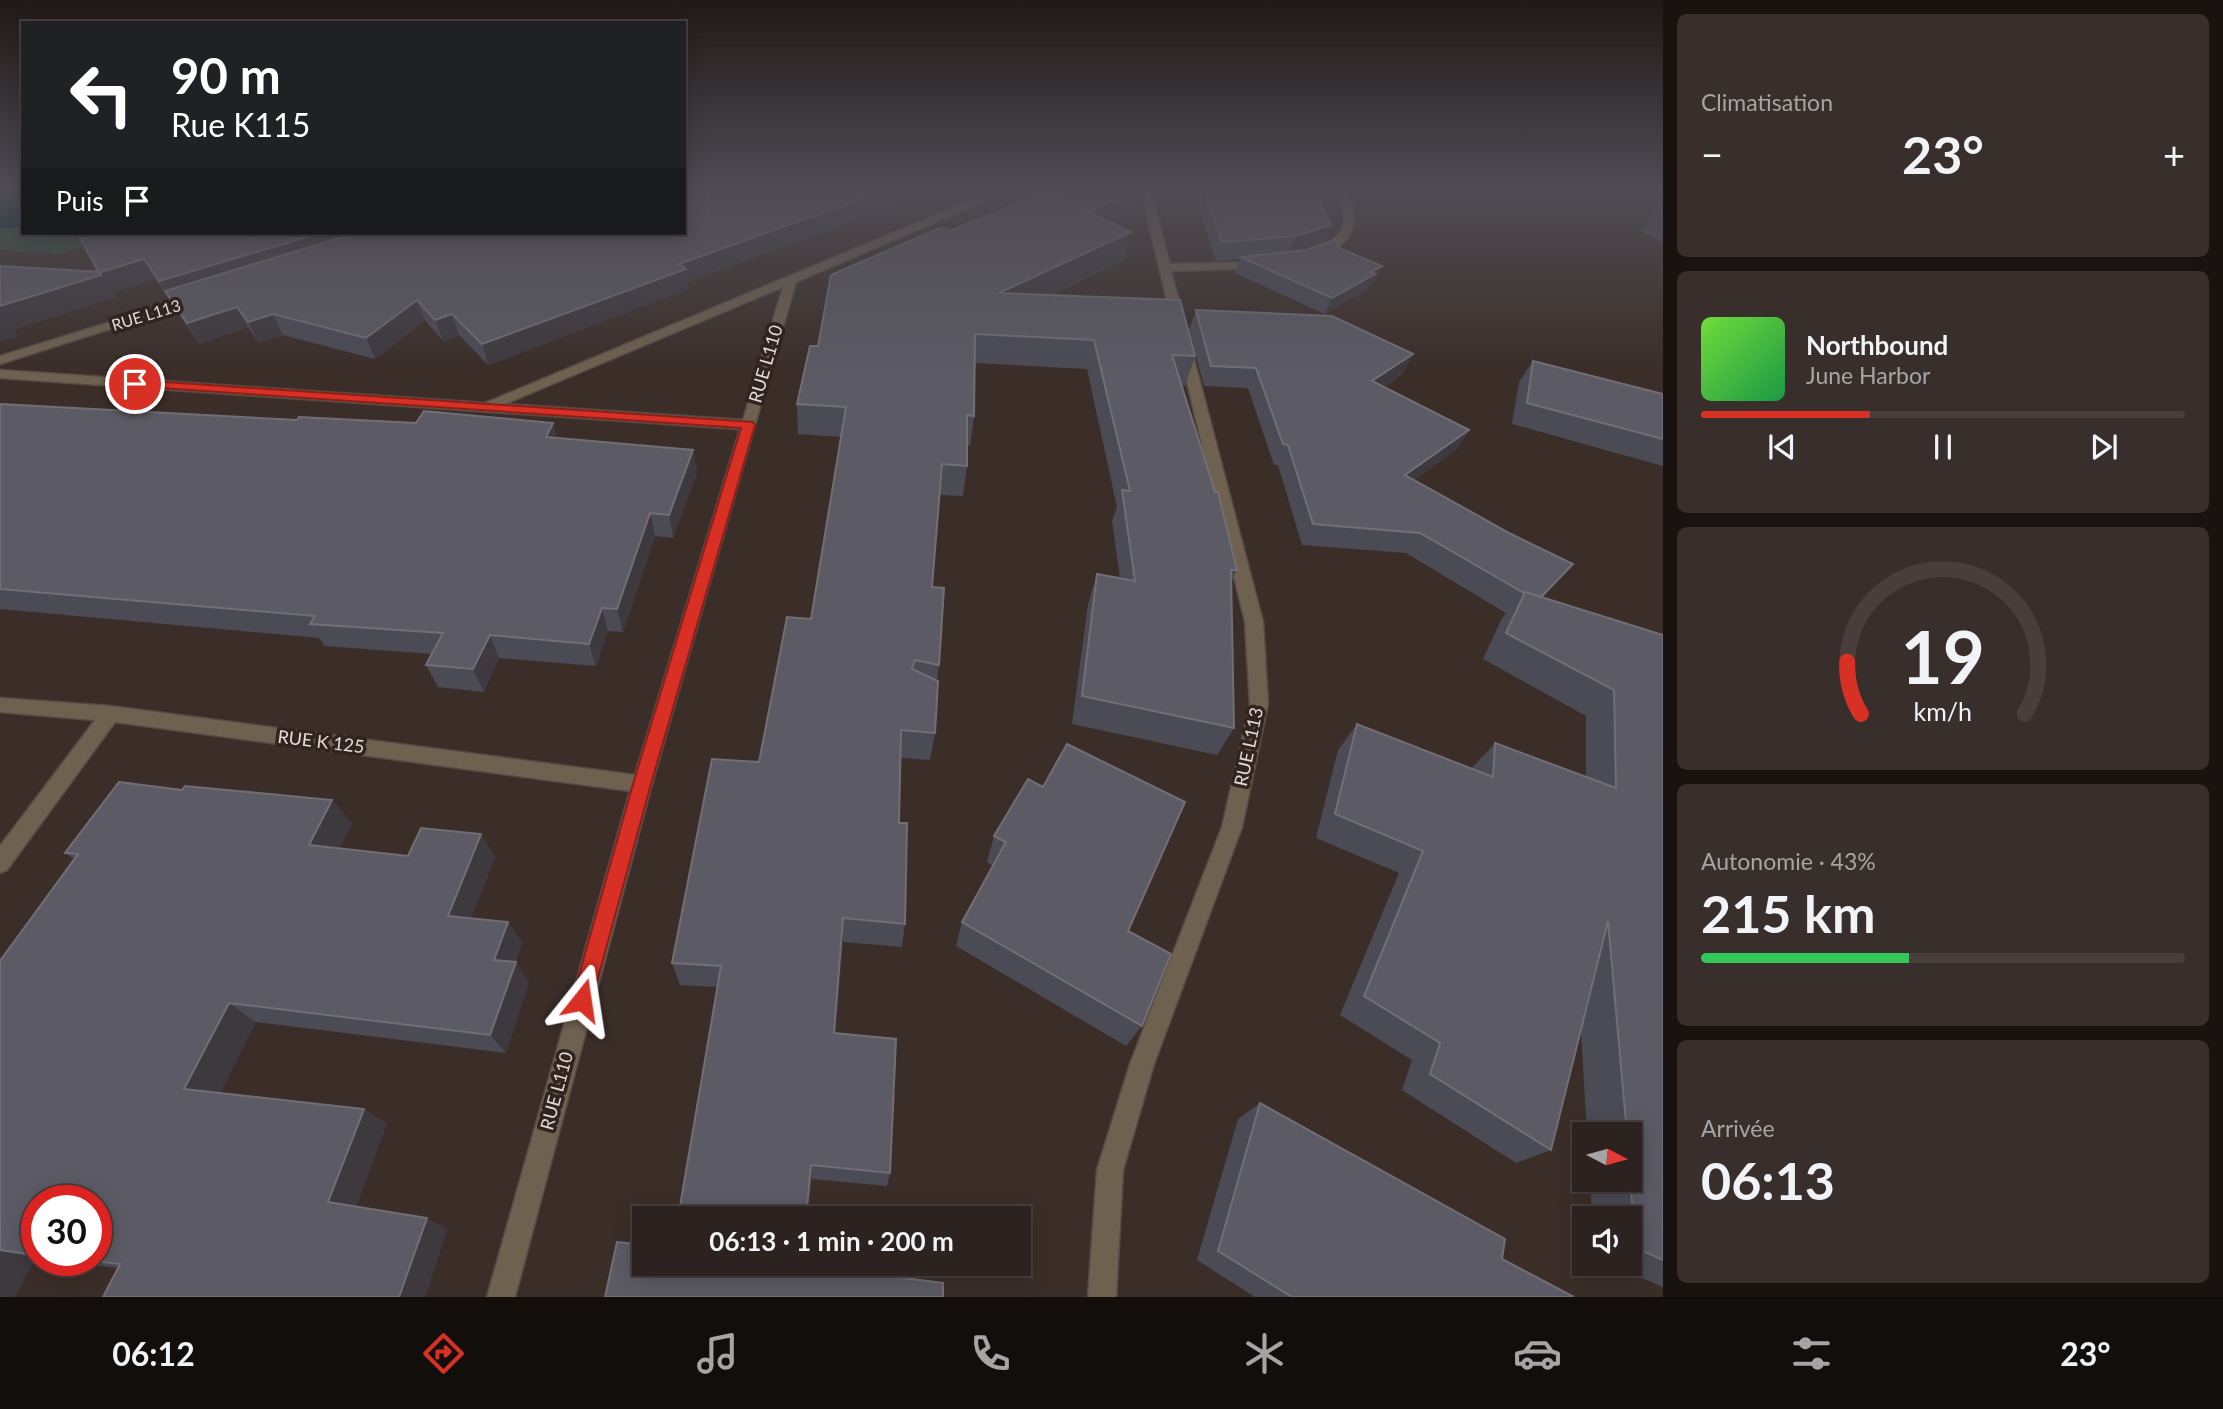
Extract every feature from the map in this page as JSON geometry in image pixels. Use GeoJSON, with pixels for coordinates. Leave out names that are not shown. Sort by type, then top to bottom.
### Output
{"type":"FeatureCollection","features":[{"type":"Feature","properties":{"kind":"street"},"geometry":{"type":"LineString","coordinates":[[486,407],[864,250]]}},
{"type":"Feature","properties":{"kind":"street","name":"RUE L113"},"geometry":{"type":"LineString","coordinates":[[1102,1297],[1110,1170],[1142,1064],[1232,827],[1259,704],[1254,622],[1161,250]]}},
{"type":"Feature","properties":{"kind":"street"},"geometry":{"type":"LineString","coordinates":[[1307,258],[1328,250]]}},
{"type":"Feature","properties":{"kind":"street"},"geometry":{"type":"LineString","coordinates":[[1166,268],[1272,264]]}},
{"type":"Feature","properties":{"kind":"street","name":"RUE L110"},"geometry":{"type":"LineString","coordinates":[[501,1297],[642,784],[791,280]]}},
{"type":"Feature","properties":{"kind":"street","name":"RUE L113"},"geometry":{"type":"LineString","coordinates":[[0,360],[213,294]]}},
{"type":"Feature","properties":{"kind":"street"},"geometry":{"type":"LineString","coordinates":[[0,374],[749,425]]}},
{"type":"Feature","properties":{"kind":"street","name":"RUE K 125"},"geometry":{"type":"LineString","coordinates":[[0,705],[110,714],[642,784]]}},
{"type":"Feature","properties":{"kind":"street"},"geometry":{"type":"LineString","coordinates":[[0,863],[110,714]]}},
{"type":"Feature","properties":{"kind":"green space"},"geometry":{"type":"Polygon","coordinates":[[[0,250],[75,250],[61,254],[0,250]]]}},
{"type":"Feature","properties":{"kind":"building"},"geometry":{"type":"Polygon","coordinates":[[[86,250],[265,250],[159,281],[144,259],[98,271],[86,250]]]}},
{"type":"Feature","properties":{"kind":"building"},"geometry":{"type":"Polygon","coordinates":[[[302,250],[720,250],[679,264],[686,269],[482,344],[452,314],[435,320],[417,300],[366,338],[273,314],[248,322],[237,307],[187,323],[165,291],[302,250]]]}},
{"type":"Feature","properties":{"kind":"building"},"geometry":{"type":"Polygon","coordinates":[[[890,250],[1093,250],[999,293],[1180,300],[1195,356],[1172,355],[1215,492],[1218,492],[1237,570],[1231,570],[1234,728],[1082,696],[1097,574],[1135,581],[1122,490],[1130,491],[1094,340],[975,334],[974,416],[967,415],[967,466],[942,464],[932,587],[944,588],[939,665],[915,660],[912,669],[938,681],[935,733],[901,730],[899,823],[907,823],[905,924],[843,918],[834,1033],[896,1039],[890,1173],[811,1165],[807,1206],[680,1206],[721,966],[672,963],[712,759],[759,762],[787,617],[811,619],[846,407],[797,404],[810,346],[818,346],[831,275],[890,250]]]}},
{"type":"Feature","properties":{"kind":"building"},"geometry":{"type":"Polygon","coordinates":[[[1306,250],[1343,250],[1382,266],[1371,272],[1375,274],[1332,298],[1241,257],[1306,250]]]}},
{"type":"Feature","properties":{"kind":"building"},"geometry":{"type":"Polygon","coordinates":[[[0,266],[101,272],[101,275],[0,306],[0,266]]]}},
{"type":"Feature","properties":{"kind":"building"},"geometry":{"type":"Polygon","coordinates":[[[1196,310],[1332,316],[1413,354],[1372,381],[1469,430],[1405,475],[1511,534],[1573,564],[1541,597],[1524,593],[1420,533],[1313,524],[1288,445],[1283,444],[1256,368],[1211,366],[1196,310]]]}},
{"type":"Feature","properties":{"kind":"building"},"geometry":{"type":"Polygon","coordinates":[[[1533,361],[1663,394],[1663,439],[1527,403],[1533,361]]]}},
{"type":"Feature","properties":{"kind":"building"},"geometry":{"type":"Polygon","coordinates":[[[0,404],[297,420],[299,417],[416,423],[424,411],[553,423],[546,437],[693,450],[669,515],[650,513],[617,609],[602,608],[589,644],[490,635],[473,669],[426,665],[443,633],[310,624],[315,616],[0,589],[0,404]]]}},
{"type":"Feature","properties":{"kind":"building"},"geometry":{"type":"Polygon","coordinates":[[[1525,592],[1663,635],[1663,1260],[1642,1251],[1642,1206],[1632,1206],[1631,1192],[1642,1192],[1642,1122],[1626,1122],[1608,921],[1551,1150],[1430,1074],[1440,1043],[1364,996],[1423,851],[1335,814],[1357,724],[1493,777],[1495,743],[1616,788],[1614,690],[1506,633],[1525,592]]]}},
{"type":"Feature","properties":{"kind":"building"},"geometry":{"type":"Polygon","coordinates":[[[1067,744],[1185,802],[1128,931],[1171,954],[1142,1026],[962,922],[1006,842],[994,836],[1028,779],[1043,787],[1067,744]]]}},
{"type":"Feature","properties":{"kind":"building"},"geometry":{"type":"Polygon","coordinates":[[[119,782],[182,790],[185,786],[332,800],[309,845],[408,856],[421,828],[481,834],[448,916],[508,922],[494,960],[516,962],[490,1035],[229,1003],[184,1089],[364,1109],[328,1202],[427,1218],[399,1297],[103,1297],[120,1264],[112,1263],[112,1185],[21,1185],[21,1253],[0,1250],[0,961],[78,854],[65,853],[119,782]]]}},
{"type":"Feature","properties":{"kind":"building"},"geometry":{"type":"Polygon","coordinates":[[[1260,1103],[1505,1239],[1502,1259],[1574,1297],[1292,1297],[1218,1251],[1260,1103]]]}},
{"type":"Feature","properties":{"kind":"building"},"geometry":{"type":"Polygon","coordinates":[[[617,1242],[632,1244],[632,1276],[888,1276],[943,1283],[943,1297],[605,1297],[617,1242]]]}},
{"type":"Feature","properties":{"kind":"route"},"geometry":{"type":"LineString","coordinates":[[135,384],[749,425],[642,784],[582,1000]]}}]}
